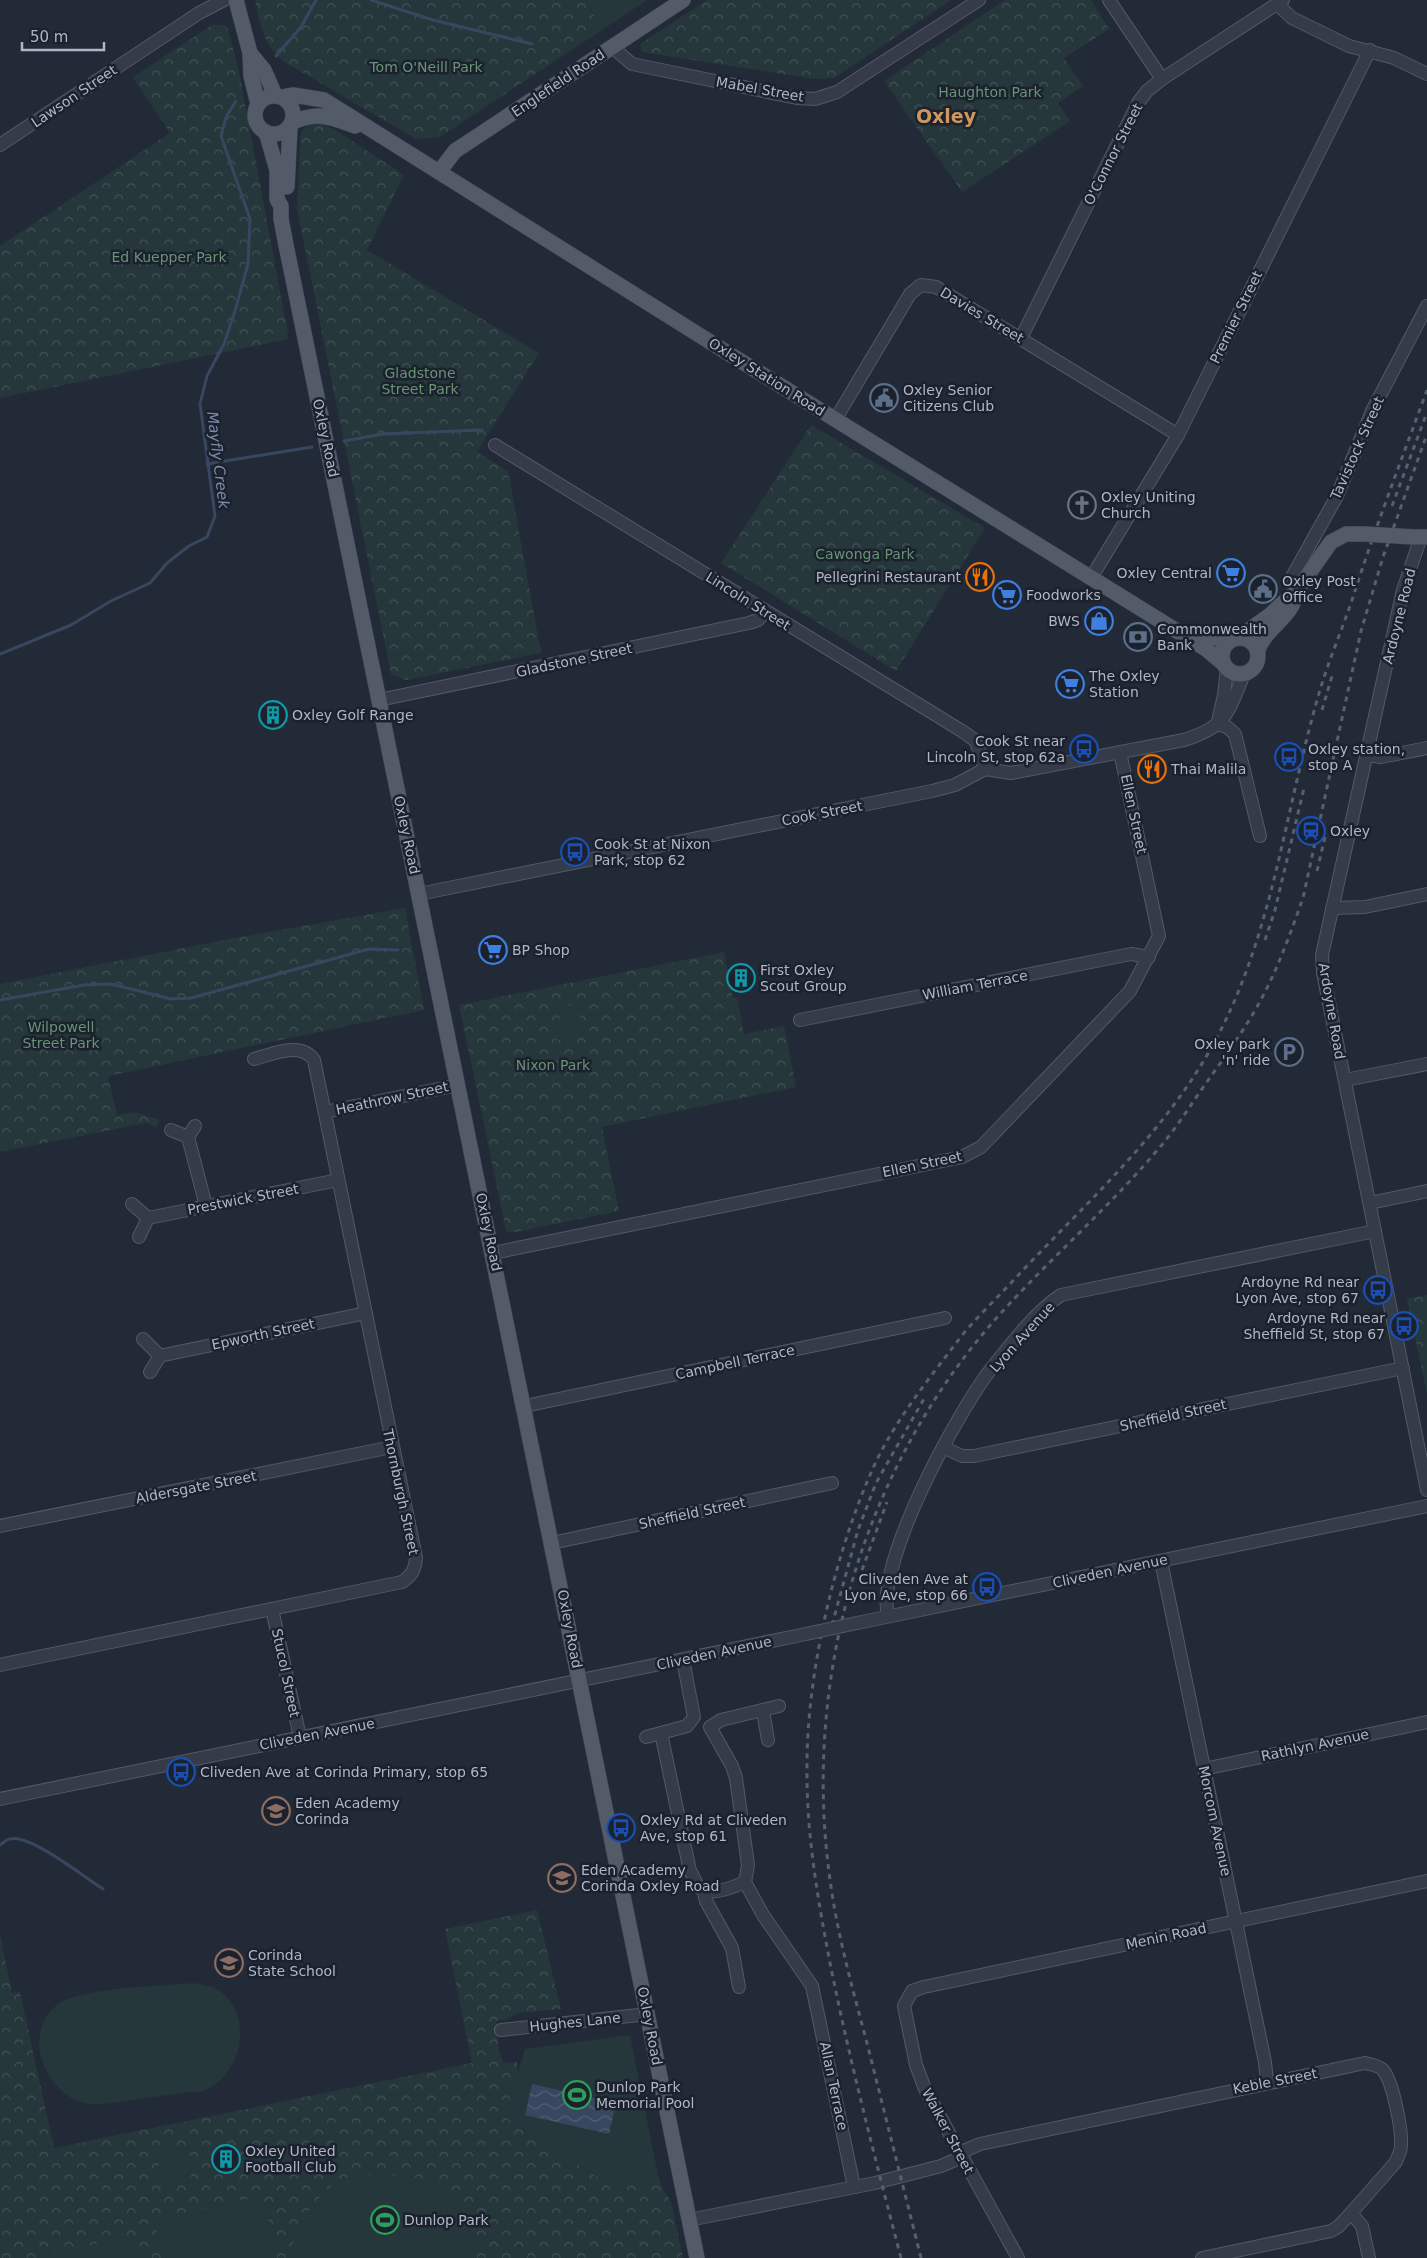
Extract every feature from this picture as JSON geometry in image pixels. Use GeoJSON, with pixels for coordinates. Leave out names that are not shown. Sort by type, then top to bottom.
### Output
{"type":"FeatureCollection","features":[{"type":"Feature","properties":{"kind":"main road"},"geometry":{"type":"LineString","coordinates":[[236,0],[250,53],[251,76],[258,104]]}},
{"type":"Feature","properties":{"kind":"main road","name":"Englefield Road"},"geometry":{"type":"LineString","coordinates":[[439,172],[455,151],[683,0]]}},
{"type":"Feature","properties":{"kind":"main road"},"geometry":{"type":"LineString","coordinates":[[250,53],[264,70],[279,96],[293,107],[291,124],[279,134],[266,132],[257,123],[255,110],[263,99],[279,96]]}},
{"type":"Feature","properties":{"kind":"main road","name":"Oxley Station Road"},"geometry":{"type":"LineString","coordinates":[[279,96],[293,95],[324,100],[372,132],[1206,649],[1226,667]]}},
{"type":"Feature","properties":{"kind":"main road","name":"Oxley Station Road"},"geometry":{"type":"LineString","coordinates":[[291,124],[305,116],[321,114],[372,132]]}},
{"type":"Feature","properties":{"kind":"main road","name":"Oxley Road"},"geometry":{"type":"LineString","coordinates":[[281,206],[286,200],[291,124]]}},
{"type":"Feature","properties":{"kind":"main road","name":"Oxley Road"},"geometry":{"type":"LineString","coordinates":[[266,132],[277,170],[276,199],[281,206],[281,219],[286,245],[581,1681],[697,2258]]}},
{"type":"Feature","properties":{"kind":"main road"},"geometry":{"type":"LineString","coordinates":[[1236,638],[1251,640],[1258,650],[1259,656],[1255,668],[1244,674],[1238,674],[1226,667],[1222,658],[1224,647],[1236,638],[1270,615],[1298,589],[1331,542],[1346,534],[1421,537]]}},
{"type":"Feature","properties":{"kind":"main road"},"geometry":{"type":"LineString","coordinates":[[1258,650],[1266,635],[1294,602],[1298,589]]}},
{"type":"Feature","properties":{"kind":"main road","name":"Oxley Station Road"},"geometry":{"type":"LineString","coordinates":[[1163,622],[1203,637],[1236,638]]}},
{"type":"Feature","properties":{"kind":"street","name":"Lawson Street"},"geometry":{"type":"LineString","coordinates":[[0,145],[199,13],[224,0]]}},
{"type":"Feature","properties":{"kind":"street","name":"Mabel Street"},"geometry":{"type":"LineString","coordinates":[[612,46],[632,64],[797,98],[815,99],[837,92],[979,0]]}},
{"type":"Feature","properties":{"kind":"street"},"geometry":{"type":"LineString","coordinates":[[1109,0],[1162,78]]}},
{"type":"Feature","properties":{"kind":"street"},"geometry":{"type":"LineString","coordinates":[[1280,2],[1292,18],[1349,46],[1370,50],[1394,58],[1427,74]]}},
{"type":"Feature","properties":{"kind":"street","name":"O'Connor Street"},"geometry":{"type":"LineString","coordinates":[[1021,338],[1138,103],[1147,91],[1162,78],[1280,2]]}},
{"type":"Feature","properties":{"kind":"street","name":"Premier Street"},"geometry":{"type":"LineString","coordinates":[[1091,578],[1178,435],[1370,50]]}},
{"type":"Feature","properties":{"kind":"street","name":"Davies Street"},"geometry":{"type":"LineString","coordinates":[[835,420],[910,294],[921,285],[936,287],[1178,435]]}},
{"type":"Feature","properties":{"kind":"street","name":"Tavistock Street"},"geometry":{"type":"LineString","coordinates":[[1298,589],[1292,577],[1337,496],[1373,409],[1427,306]]}},
{"type":"Feature","properties":{"kind":"street","name":"Lincoln Street"},"geometry":{"type":"LineString","coordinates":[[495,445],[962,731],[976,741],[985,769]]}},
{"type":"Feature","properties":{"kind":"street","name":"Ardoyne Road"},"geometry":{"type":"LineString","coordinates":[[1421,537],[1403,590],[1322,955],[1323,973],[1427,1490]]}},
{"type":"Feature","properties":{"kind":"street","name":"Gladstone Street"},"geometry":{"type":"LineString","coordinates":[[379,700],[749,623],[758,620],[765,612]]}},
{"type":"Feature","properties":{"kind":"street"},"geometry":{"type":"LineString","coordinates":[[1217,724],[1224,695],[1226,667]]}},
{"type":"Feature","properties":{"kind":"street"},"geometry":{"type":"LineString","coordinates":[[985,769],[1011,773],[1190,738],[1217,724],[1232,707],[1244,674]]}},
{"type":"Feature","properties":{"kind":"street"},"geometry":{"type":"LineString","coordinates":[[1217,724],[1235,734],[1260,836]]}},
{"type":"Feature","properties":{"kind":"street"},"geometry":{"type":"LineString","coordinates":[[1367,756],[1381,757],[1427,748]]}},
{"type":"Feature","properties":{"kind":"street","name":"Ellen Street"},"geometry":{"type":"LineString","coordinates":[[493,1253],[962,1157],[981,1147],[1130,991],[1159,936],[1159,928],[1120,752]]}},
{"type":"Feature","properties":{"kind":"street","name":"Cook Street"},"geometry":{"type":"LineString","coordinates":[[419,894],[955,786],[985,769]]}},
{"type":"Feature","properties":{"kind":"street"},"geometry":{"type":"LineString","coordinates":[[1332,908],[1365,907],[1427,894]]}},
{"type":"Feature","properties":{"kind":"street","name":"William Terrace"},"geometry":{"type":"LineString","coordinates":[[800,1020],[1131,954],[1149,957]]}},
{"type":"Feature","properties":{"kind":"street","name":"Thornburgh Street"},"geometry":{"type":"LineString","coordinates":[[0,1665],[402,1582],[416,1568],[416,1558],[314,1060],[309,1052],[299,1049],[254,1058]]}},
{"type":"Feature","properties":{"kind":"street"},"geometry":{"type":"LineString","coordinates":[[1345,1080],[1427,1064]]}},
{"type":"Feature","properties":{"kind":"street","name":"Heathrow Street"},"geometry":{"type":"LineString","coordinates":[[325,1112],[458,1084]]}},
{"type":"Feature","properties":{"kind":"street"},"geometry":{"type":"LineString","coordinates":[[170,1130],[192,1132],[206,1206]]}},
{"type":"Feature","properties":{"kind":"street","name":"Prestwick Street"},"geometry":{"type":"LineString","coordinates":[[148,1218],[338,1180]]}},
{"type":"Feature","properties":{"kind":"street"},"geometry":{"type":"LineString","coordinates":[[1370,1203],[1427,1191]]}},
{"type":"Feature","properties":{"kind":"street"},"geometry":{"type":"LineString","coordinates":[[132,1204],[148,1218],[139,1236]]}},
{"type":"Feature","properties":{"kind":"street","name":"Lyon Avenue"},"geometry":{"type":"LineString","coordinates":[[888,1616],[886,1590],[904,1528],[972,1397],[991,1369],[1047,1304],[1062,1296],[1375,1231]]}},
{"type":"Feature","properties":{"kind":"street","name":"Epworth Street"},"geometry":{"type":"LineString","coordinates":[[159,1356],[366,1313]]}},
{"type":"Feature","properties":{"kind":"street","name":"Campbell Terrace"},"geometry":{"type":"LineString","coordinates":[[524,1406],[945,1318]]}},
{"type":"Feature","properties":{"kind":"street"},"geometry":{"type":"LineString","coordinates":[[143,1339],[159,1356],[150,1372]]}},
{"type":"Feature","properties":{"kind":"street","name":"Sheffield Street"},"geometry":{"type":"LineString","coordinates":[[945,1448],[962,1456],[974,1456],[1403,1368]]}},
{"type":"Feature","properties":{"kind":"street","name":"Aldersgate Street"},"geometry":{"type":"LineString","coordinates":[[0,1526],[392,1447]]}},
{"type":"Feature","properties":{"kind":"street","name":"Sheffield Street"},"geometry":{"type":"LineString","coordinates":[[552,1543],[832,1484]]}},
{"type":"Feature","properties":{"kind":"street","name":"Cliveden Avenue"},"geometry":{"type":"LineString","coordinates":[[0,1799],[1427,1506]]}},
{"type":"Feature","properties":{"kind":"street","name":"Morcom Avenue"},"geometry":{"type":"LineString","coordinates":[[1161,1561],[1265,2062],[1267,2082]]}},
{"type":"Feature","properties":{"kind":"street","name":"Stucol Street"},"geometry":{"type":"LineString","coordinates":[[272,1609],[300,1737]]}},
{"type":"Feature","properties":{"kind":"street"},"geometry":{"type":"LineString","coordinates":[[661,1733],[690,1871],[698,1886],[713,1891],[737,1886],[745,1882],[748,1865],[736,1778],[732,1766],[710,1727],[694,1717],[683,1660]]}},
{"type":"Feature","properties":{"kind":"street"},"geometry":{"type":"LineString","coordinates":[[710,1727],[721,1720],[779,1706]]}},
{"type":"Feature","properties":{"kind":"street"},"geometry":{"type":"LineString","coordinates":[[763,1710],[768,1740]]}},
{"type":"Feature","properties":{"kind":"street"},"geometry":{"type":"LineString","coordinates":[[646,1737],[687,1726],[694,1717]]}},
{"type":"Feature","properties":{"kind":"street","name":"Rathlyn Avenue"},"geometry":{"type":"LineString","coordinates":[[1204,1769],[1427,1722]]}},
{"type":"Feature","properties":{"kind":"street","name":"Menin Road"},"geometry":{"type":"LineString","coordinates":[[908,1996],[912,1992],[924,1987],[1427,1881]]}},
{"type":"Feature","properties":{"kind":"street","name":"Allan Terrace"},"geometry":{"type":"LineString","coordinates":[[745,1882],[763,1915],[812,1986],[854,2187]]}},
{"type":"Feature","properties":{"kind":"street"},"geometry":{"type":"LineString","coordinates":[[703,1889],[706,1901],[732,1948],[739,1987]]}},
{"type":"Feature","properties":{"kind":"street","name":"Walker Street"},"geometry":{"type":"LineString","coordinates":[[908,1996],[904,2006],[916,2065],[924,2089],[1018,2258]]}},
{"type":"Feature","properties":{"kind":"street","name":"Hughes Lane"},"geometry":{"type":"LineString","coordinates":[[502,2030],[648,2014]]}},
{"type":"Feature","properties":{"kind":"street","name":"Keble Street"},"geometry":{"type":"LineString","coordinates":[[960,2154],[980,2144],[1267,2082],[1365,2063],[1377,2066],[1383,2071],[1388,2081],[1400,2128],[1400,2154],[1338,2227],[1331,2231],[1202,2258]]}},
{"type":"Feature","properties":{"kind":"street"},"geometry":{"type":"LineString","coordinates":[[689,2220],[854,2187],[941,2166],[960,2154]]}},
{"type":"Feature","properties":{"kind":"street"},"geometry":{"type":"LineString","coordinates":[[1351,2213],[1362,2226],[1369,2258]]}},
{"type":"Feature","properties":{"kind":"green space","name":"Tom O'Neill Park"},"geometry":{"type":"Polygon","coordinates":[[[255,0],[586,0],[602,30],[440,137],[416,139],[283,61],[276,55],[263,34],[255,0]]]}},
{"type":"Feature","properties":{"kind":"green space"},"geometry":{"type":"Polygon","coordinates":[[[586,0],[647,0],[602,30],[586,0]]]}},
{"type":"Feature","properties":{"kind":"green space"},"geometry":{"type":"Polygon","coordinates":[[[707,0],[951,0],[834,78],[815,79],[642,52],[640,44],[707,0]]]}},
{"type":"Feature","properties":{"kind":"green space","name":"Haughton Park"},"geometry":{"type":"Polygon","coordinates":[[[1005,0],[1091,0],[1109,29],[1064,58],[1083,86],[1058,103],[1070,121],[962,192],[884,81],[1005,0]]]}},
{"type":"Feature","properties":{"kind":"green space","name":"Ed Kuepper Park"},"geometry":{"type":"Polygon","coordinates":[[[212,25],[225,25],[228,29],[239,72],[289,339],[0,398],[0,246],[170,133],[133,77],[212,25]]]}},
{"type":"Feature","properties":{"kind":"green space","name":"Gladstone Street Park"},"geometry":{"type":"Polygon","coordinates":[[[318,123],[334,129],[404,175],[367,250],[539,353],[477,452],[508,471],[541,653],[406,680],[391,674],[297,209],[300,137],[306,127],[318,123]]]}},
{"type":"Feature","properties":{"kind":"green space","name":"Cawonga Park"},"geometry":{"type":"Polygon","coordinates":[[[811,425],[985,528],[896,671],[721,563],[811,425]]]}},
{"type":"Feature","properties":{"kind":"green space","name":"Wilpowell Street Park"},"geometry":{"type":"Polygon","coordinates":[[[405,908],[424,1010],[108,1076],[117,1115],[135,1112],[160,1120],[156,1127],[146,1123],[0,1152],[0,984],[240,937],[405,908]]]}},
{"type":"Feature","properties":{"kind":"green space","name":"Nixon Park"},"geometry":{"type":"Polygon","coordinates":[[[724,952],[733,998],[737,998],[744,1034],[784,1026],[796,1087],[602,1127],[619,1211],[511,1233],[506,1230],[459,1005],[724,952]]]}},
{"type":"Feature","properties":{"kind":"green space"},"geometry":{"type":"Polygon","coordinates":[[[563,1004],[582,1008],[574,1043],[555,1039],[563,1004]]]}},
{"type":"Feature","properties":{"kind":"green space"},"geometry":{"type":"Polygon","coordinates":[[[1427,1295],[1427,1394],[1407,1299],[1427,1295]]]}},
{"type":"Feature","properties":{"kind":"green space","name":"Dunlop Park"},"geometry":{"type":"Polygon","coordinates":[[[537,1910],[561,2009],[518,2013],[507,2019],[496,2021],[499,2052],[504,2063],[517,2062],[518,2072],[505,2117],[616,2189],[658,2175],[662,2188],[671,2201],[683,2258],[0,2258],[0,1935],[12,1993],[20,1992],[54,2148],[472,2063],[445,1929],[537,1910]]]}},
{"type":"Feature","properties":{"kind":"green space"},"geometry":{"type":"Polygon","coordinates":[[[194,1983],[220,1991],[230,2002],[237,2014],[240,2028],[240,2042],[236,2056],[220,2080],[208,2089],[103,2104],[85,2103],[69,2096],[55,2084],[46,2069],[40,2052],[40,2035],[45,2019],[57,2005],[84,1994],[102,1991],[194,1983]]]}},
{"type":"Feature","properties":{"kind":"green space","name":"Dunlop Park Memorial Pool"},"geometry":{"type":"Polygon","coordinates":[[[630,2035],[658,2175],[616,2189],[505,2117],[525,2049],[630,2035]]]}},
{"type":"Feature","properties":{"kind":"green space"},"geometry":{"type":"Polygon","coordinates":[[[189,2147],[191,2183],[160,2184],[158,2148],[189,2147]]]}},
{"type":"Feature","properties":{"kind":"green space","name":"Dunlop Park"},"geometry":{"type":"Polygon","coordinates":[[[362,2175],[422,2179],[437,2184],[448,2192],[457,2203],[465,2218],[476,2258],[292,2258],[292,2247],[301,2224],[317,2200],[326,2191],[345,2178],[362,2175]]]}},
{"type":"Feature","properties":{"kind":"green space"},"geometry":{"type":"Polygon","coordinates":[[[263,2196],[277,2258],[163,2258],[154,2220],[263,2196]]]}},
{"type":"Feature","properties":{"kind":"green space"},"geometry":{"type":"Polygon","coordinates":[[[134,2235],[139,2258],[37,2258],[134,2235]]]}},
{"type":"Feature","properties":{"kind":"water"},"geometry":{"type":"Polygon","coordinates":[[[532,2084],[616,2103],[609,2134],[525,2115],[532,2084]]]}},
{"type":"Feature","properties":{"kind":"waterway","name":"Mayfly Creek"},"geometry":{"type":"LineString","coordinates":[[276,56],[301,27],[316,0]]}},
{"type":"Feature","properties":{"kind":"waterway"},"geometry":{"type":"LineString","coordinates":[[371,0],[433,20],[532,44]]}},
{"type":"Feature","properties":{"kind":"waterway","name":"Mayfly Creek"},"geometry":{"type":"LineString","coordinates":[[0,654],[71,625],[111,601],[150,583],[167,563],[189,546],[207,537],[215,516],[200,404],[207,376],[224,344],[248,264],[250,219],[221,136],[226,117],[236,101]]}},
{"type":"Feature","properties":{"kind":"waterway"},"geometry":{"type":"LineString","coordinates":[[344,441],[383,434],[482,430]]}},
{"type":"Feature","properties":{"kind":"waterway"},"geometry":{"type":"LineString","coordinates":[[207,464],[312,447]]}},
{"type":"Feature","properties":{"kind":"waterway"},"geometry":{"type":"LineString","coordinates":[[0,1000],[84,985],[111,984],[171,999],[191,998],[369,949],[398,950]]}},
{"type":"Feature","properties":{"kind":"waterway"},"geometry":{"type":"LineString","coordinates":[[0,1845],[10,1839],[19,1839],[31,1843],[58,1858],[103,1889]]}},
{"type":"Feature","properties":{"kind":"railway"},"geometry":{"type":"LineString","coordinates":[[901,2258],[864,2114],[831,1968],[814,1867],[808,1816],[808,1730],[812,1693],[817,1655],[834,1579],[857,1508],[879,1456],[899,1421],[935,1370],[972,1324],[1145,1141],[1193,1078],[1214,1043],[1234,1001],[1251,958],[1265,914],[1308,735],[1324,679],[1378,523],[1427,390]]}},
{"type":"Feature","properties":{"kind":"railway"},"geometry":{"type":"LineString","coordinates":[[1392,506],[1426,415]]}},
{"type":"Feature","properties":{"kind":"railway"},"geometry":{"type":"LineString","coordinates":[[921,2258],[845,1958],[829,1872],[823,1797],[826,1722],[836,1647],[854,1574],[880,1503],[913,1436],[953,1372],[1001,1313],[1117,1195],[1161,1146],[1237,1039],[1266,990],[1303,898],[1361,631],[1383,557],[1427,434]]}},
{"type":"Feature","properties":{"kind":"railway"},"geometry":{"type":"LineString","coordinates":[[1322,710],[1332,676]]}},
{"type":"Feature","properties":{"kind":"railway"},"geometry":{"type":"LineString","coordinates":[[1265,940],[1275,910],[1304,788]]}},
{"type":"Feature","properties":{"kind":"railway"},"geometry":{"type":"LineString","coordinates":[[1317,871],[1325,837]]}},
{"type":"Feature","properties":{"kind":"railway"},"geometry":{"type":"LineString","coordinates":[[832,1625],[858,1530],[876,1483],[925,1397]]}},
{"type":"Feature","properties":{"kind":"railway"},"geometry":{"type":"LineString","coordinates":[[862,1570],[887,1502]]}},
{"type":"Feature","properties":{"kind":"place","name":"Oxley Senior Citizens Club"},"geometry":{"type":"Point","coordinates":[884,398]}},
{"type":"Feature","properties":{"kind":"place","name":"Oxley Uniting Church"},"geometry":{"type":"Point","coordinates":[1082,505]}},
{"type":"Feature","properties":{"kind":"place","name":"Oxley Central"},"geometry":{"type":"Point","coordinates":[1231,573]}},
{"type":"Feature","properties":{"kind":"place","name":"Pellegrini Restaurant"},"geometry":{"type":"Point","coordinates":[980,577]}},
{"type":"Feature","properties":{"kind":"place","name":"Oxley Post Office"},"geometry":{"type":"Point","coordinates":[1263,589]}},
{"type":"Feature","properties":{"kind":"place","name":"Foodworks"},"geometry":{"type":"Point","coordinates":[1007,595]}},
{"type":"Feature","properties":{"kind":"place","name":"BWS"},"geometry":{"type":"Point","coordinates":[1099,621]}},
{"type":"Feature","properties":{"kind":"place","name":"Commonwealth Bank"},"geometry":{"type":"Point","coordinates":[1138,637]}},
{"type":"Feature","properties":{"kind":"place","name":"The Oxley Station"},"geometry":{"type":"Point","coordinates":[1070,684]}},
{"type":"Feature","properties":{"kind":"place","name":"Oxley Golf Range"},"geometry":{"type":"Point","coordinates":[273,715]}},
{"type":"Feature","properties":{"kind":"place","name":"Cook St near Lincoln St, stop 62a"},"geometry":{"type":"Point","coordinates":[1084,749]}},
{"type":"Feature","properties":{"kind":"place","name":"Oxley station, stop A"},"geometry":{"type":"Point","coordinates":[1289,757]}},
{"type":"Feature","properties":{"kind":"place","name":"Thai Malila"},"geometry":{"type":"Point","coordinates":[1152,769]}},
{"type":"Feature","properties":{"kind":"place","name":"Oxley"},"geometry":{"type":"Point","coordinates":[1311,831]}},
{"type":"Feature","properties":{"kind":"place","name":"Cook St at Nixon Park, stop 62"},"geometry":{"type":"Point","coordinates":[575,852]}},
{"type":"Feature","properties":{"kind":"place","name":"BP Shop"},"geometry":{"type":"Point","coordinates":[493,950]}},
{"type":"Feature","properties":{"kind":"place","name":"First Oxley Scout Group"},"geometry":{"type":"Point","coordinates":[741,978]}},
{"type":"Feature","properties":{"kind":"place","name":"Oxley park 'n' ride"},"geometry":{"type":"Point","coordinates":[1289,1052]}},
{"type":"Feature","properties":{"kind":"place","name":"Ardoyne Rd near Lyon Ave, stop 67"},"geometry":{"type":"Point","coordinates":[1378,1290]}},
{"type":"Feature","properties":{"kind":"place","name":"Ardoyne Rd near Sheffield St, stop 67"},"geometry":{"type":"Point","coordinates":[1404,1326]}},
{"type":"Feature","properties":{"kind":"place","name":"Cliveden Ave at Lyon Ave, stop 66"},"geometry":{"type":"Point","coordinates":[987,1587]}},
{"type":"Feature","properties":{"kind":"place","name":"Cliveden Ave at Corinda Primary, stop 65"},"geometry":{"type":"Point","coordinates":[181,1772]}},
{"type":"Feature","properties":{"kind":"place","name":"Eden Academy Corinda"},"geometry":{"type":"Point","coordinates":[276,1811]}},
{"type":"Feature","properties":{"kind":"place","name":"Oxley Rd at Cliveden Ave, stop 61"},"geometry":{"type":"Point","coordinates":[621,1828]}},
{"type":"Feature","properties":{"kind":"place","name":"Eden Academy Corinda Oxley Road"},"geometry":{"type":"Point","coordinates":[562,1878]}},
{"type":"Feature","properties":{"kind":"place","name":"Corinda State School"},"geometry":{"type":"Point","coordinates":[229,1963]}},
{"type":"Feature","properties":{"kind":"place","name":"Dunlop Park Memorial Pool"},"geometry":{"type":"Point","coordinates":[577,2095]}},
{"type":"Feature","properties":{"kind":"place","name":"Oxley United Football Club"},"geometry":{"type":"Point","coordinates":[226,2159]}},
{"type":"Feature","properties":{"kind":"place","name":"Dunlop Park"},"geometry":{"type":"Point","coordinates":[385,2220]}},
{"type":"Feature","properties":{"kind":"district","name":"Oxley"},"geometry":{"type":"Point","coordinates":[946,116]}}]}
